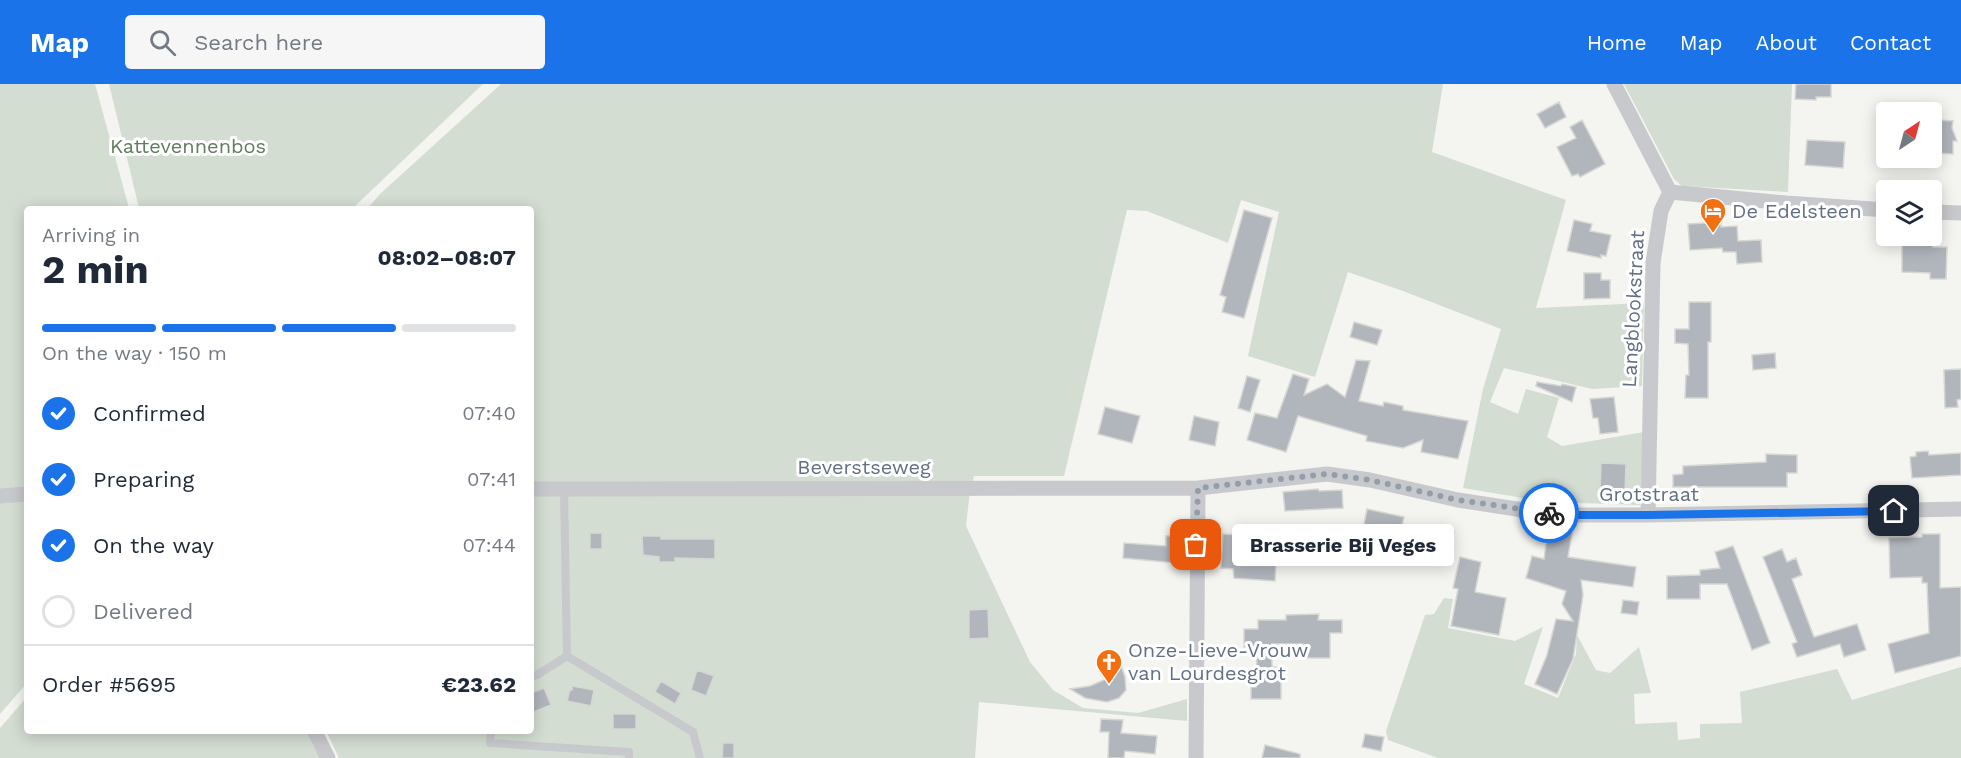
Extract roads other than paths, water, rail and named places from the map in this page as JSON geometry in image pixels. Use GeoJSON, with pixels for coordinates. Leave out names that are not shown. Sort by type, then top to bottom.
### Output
{"type":"FeatureCollection","features":[{"type":"Feature","properties":{"kind":"street"},"geometry":{"type":"LineString","coordinates":[[1614,84],[1670,192],[1876,209]]}},
{"type":"Feature","properties":{"kind":"street","name":"Langblookstraat"},"geometry":{"type":"LineString","coordinates":[[1648,515],[1653,263],[1661,211],[1670,192]]}},
{"type":"Feature","properties":{"kind":"street"},"geometry":{"type":"LineString","coordinates":[[1942,212],[1961,213]]}},
{"type":"Feature","properties":{"kind":"street","name":"Grotstraat"},"geometry":{"type":"LineString","coordinates":[[1198,488],[1327,474],[1370,480],[1458,500],[1574,515],[1961,509]]}},
{"type":"Feature","properties":{"kind":"street"},"geometry":{"type":"LineString","coordinates":[[1196,758],[1198,488]]}},
{"type":"Feature","properties":{"kind":"street","name":"Beverstseweg"},"geometry":{"type":"LineString","coordinates":[[534,489],[1198,488]]}},
{"type":"Feature","properties":{"kind":"street"},"geometry":{"type":"LineString","coordinates":[[0,496],[24,494]]}},
{"type":"Feature","properties":{"kind":"street"},"geometry":{"type":"LineString","coordinates":[[317,734],[328,758]]}},
{"type":"Feature","properties":{"kind":"lane"},"geometry":{"type":"LineString","coordinates":[[564,489],[567,656]]}},
{"type":"Feature","properties":{"kind":"lane"},"geometry":{"type":"LineString","coordinates":[[534,676],[567,656]]}},
{"type":"Feature","properties":{"kind":"lane"},"geometry":{"type":"LineString","coordinates":[[567,656],[693,732],[700,758]]}},
{"type":"Feature","properties":{"kind":"lane"},"geometry":{"type":"LineString","coordinates":[[491,734],[490,743],[629,752],[629,758]]}},
{"type":"Feature","properties":{"kind":"place","name":"De Edelsteen"},"geometry":{"type":"Point","coordinates":[1713,234]}},
{"type":"Feature","properties":{"kind":"place","name":"Brasserie Bij Veges"},"geometry":{"type":"Point","coordinates":[1196,545]}},
{"type":"Feature","properties":{"kind":"place","name":"Onze-Lieve-Vrouw van Lourdesgrot"},"geometry":{"type":"Point","coordinates":[1109,685]}},
{"type":"Feature","properties":{"kind":"park label","name":"Kattevennenbos"},"geometry":{"type":"Point","coordinates":[188,146]}}]}
